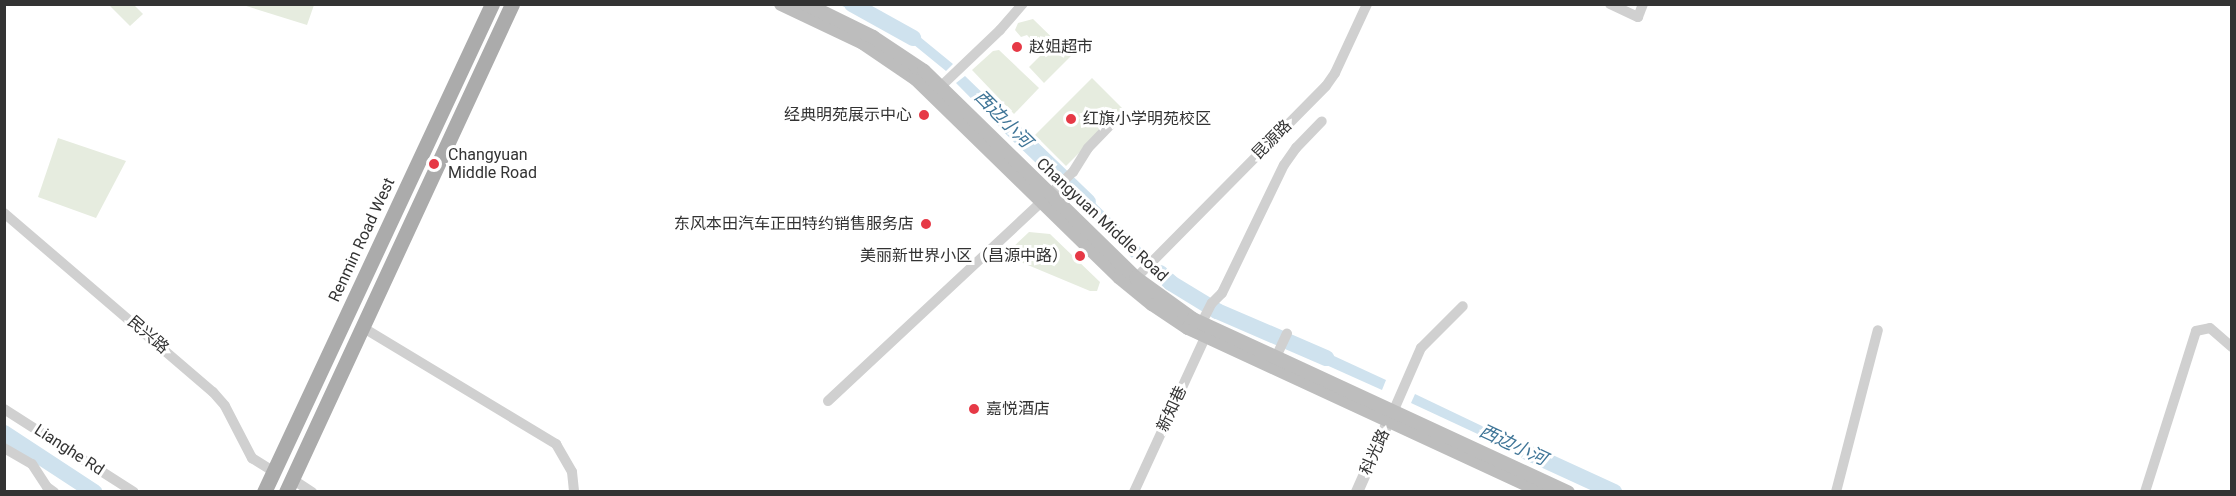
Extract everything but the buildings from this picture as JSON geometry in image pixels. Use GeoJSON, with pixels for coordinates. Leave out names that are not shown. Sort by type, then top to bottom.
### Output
{"type":"FeatureCollection","features":[{"type":"Feature","properties":{"kind":"main road","name":"Renmin Road West"},"geometry":{"type":"LineString","coordinates":[[264,492],[492,4]]}},
{"type":"Feature","properties":{"kind":"main road"},"geometry":{"type":"LineString","coordinates":[[289,485],[512,4]]}},
{"type":"Feature","properties":{"kind":"main road","name":"Changyuan Middle Road"},"geometry":{"type":"LineString","coordinates":[[781,4],[863,43],[916,79],[940,88]]}},
{"type":"Feature","properties":{"kind":"main road","name":"Changyuan Middle Road"},"geometry":{"type":"LineString","coordinates":[[806,4],[902,54],[940,88],[1135,278],[1152,304],[1390,416],[1543,492]]}},
{"type":"Feature","properties":{"kind":"main road","name":"Changyuan Middle Road"},"geometry":{"type":"LineString","coordinates":[[1203,329],[1277,355],[1390,416],[1568,492]]}},
{"type":"Feature","properties":{"kind":"street"},"geometry":{"type":"LineString","coordinates":[[940,88],[1023,4]]}},
{"type":"Feature","properties":{"kind":"street","name":"昆源路"},"geometry":{"type":"LineString","coordinates":[[1135,278],[1326,86],[1335,73],[1367,4]]}},
{"type":"Feature","properties":{"kind":"street"},"geometry":{"type":"LineString","coordinates":[[1610,4],[1638,17],[1643,4]]}},
{"type":"Feature","properties":{"kind":"street"},"geometry":{"type":"LineString","coordinates":[[828,401],[1073,172],[1088,148],[1117,118]]}},
{"type":"Feature","properties":{"kind":"street","name":"新知巷"},"geometry":{"type":"LineString","coordinates":[[1134,492],[1212,303],[1222,293],[1290,155],[1322,121]]}},
{"type":"Feature","properties":{"kind":"street","name":"民兴路"},"geometry":{"type":"LineString","coordinates":[[4,213],[213,392],[225,406],[252,458],[273,471]]}},
{"type":"Feature","properties":{"kind":"street"},"geometry":{"type":"LineString","coordinates":[[1390,416],[1427,339],[1463,306]]}},
{"type":"Feature","properties":{"kind":"street"},"geometry":{"type":"LineString","coordinates":[[362,327],[556,444],[572,472],[574,492]]}},
{"type":"Feature","properties":{"kind":"street"},"geometry":{"type":"LineString","coordinates":[[2145,492],[2196,331],[2210,328],[2232,347]]}},
{"type":"Feature","properties":{"kind":"street"},"geometry":{"type":"LineString","coordinates":[[1836,492],[1878,330]]}},
{"type":"Feature","properties":{"kind":"street"},"geometry":{"type":"LineString","coordinates":[[1277,355],[1287,333]]}},
{"type":"Feature","properties":{"kind":"street","name":"Lianghe Rd"},"geometry":{"type":"LineString","coordinates":[[4,409],[134,492]]}},
{"type":"Feature","properties":{"kind":"street","name":"科光路"},"geometry":{"type":"LineString","coordinates":[[1358,492],[1390,416]]}},
{"type":"Feature","properties":{"kind":"street"},"geometry":{"type":"LineString","coordinates":[[4,448],[32,464],[47,487],[54,492]]}},
{"type":"Feature","properties":{"kind":"street"},"geometry":{"type":"LineString","coordinates":[[289,485],[312,492]]}},
{"type":"Feature","properties":{"kind":"shaded area"},"geometry":{"type":"Polygon","coordinates":[[[109,5],[134,5],[143,14],[130,26],[109,5]]]}},
{"type":"Feature","properties":{"kind":"shaded area"},"geometry":{"type":"Polygon","coordinates":[[[243,5],[314,5],[307,25],[243,5]]]}},
{"type":"Feature","properties":{"kind":"shaded area"},"geometry":{"type":"Polygon","coordinates":[[[1033,19],[1071,56],[1044,83],[1029,67],[1043,53],[1027,35],[1021,37],[1015,30],[1018,23],[1033,19]]]}},
{"type":"Feature","properties":{"kind":"shaded area"},"geometry":{"type":"Polygon","coordinates":[[[999,50],[1039,88],[1014,114],[972,70],[993,51],[999,50]]]}},
{"type":"Feature","properties":{"kind":"shaded area"},"geometry":{"type":"Polygon","coordinates":[[[1092,78],[1123,109],[1066,166],[1035,135],[1092,78]]]}},
{"type":"Feature","properties":{"kind":"shaded area"},"geometry":{"type":"Polygon","coordinates":[[[58,138],[126,161],[96,218],[38,197],[58,138]]]}},
{"type":"Feature","properties":{"kind":"shaded area"},"geometry":{"type":"Polygon","coordinates":[[[1029,232],[1050,234],[1100,282],[1097,291],[1090,291],[1023,263],[1010,250],[1029,232]]]}},
{"type":"Feature","properties":{"kind":"water"},"geometry":{"type":"Polygon","coordinates":[[[840,5],[865,5],[882,12],[878,22],[840,5]]]}},
{"type":"Feature","properties":{"kind":"water"},"geometry":{"type":"Polygon","coordinates":[[[896,21],[953,64],[946,71],[908,40],[892,32],[896,21]]]}},
{"type":"Feature","properties":{"kind":"water"},"geometry":{"type":"Polygon","coordinates":[[[965,76],[1025,134],[1015,143],[956,83],[965,76]]]}},
{"type":"Feature","properties":{"kind":"water"},"geometry":{"type":"Polygon","coordinates":[[[1033,141],[1065,172],[1056,182],[1025,150],[1033,141]]]}},
{"type":"Feature","properties":{"kind":"water"},"geometry":{"type":"Polygon","coordinates":[[[1075,183],[1143,250],[1134,260],[1066,190],[1075,183]]]}},
{"type":"Feature","properties":{"kind":"water"},"geometry":{"type":"Polygon","coordinates":[[[1162,270],[1207,299],[1201,309],[1156,277],[1162,270]]]}},
{"type":"Feature","properties":{"kind":"water"},"geometry":{"type":"Polygon","coordinates":[[[1219,307],[1275,332],[1271,341],[1213,315],[1219,307]]]}},
{"type":"Feature","properties":{"kind":"water"},"geometry":{"type":"Polygon","coordinates":[[[1308,344],[1386,380],[1382,390],[1304,355],[1308,344]]]}},
{"type":"Feature","properties":{"kind":"water"},"geometry":{"type":"Polygon","coordinates":[[[1415,394],[1547,457],[1544,465],[1411,403],[1415,394]]]}},
{"type":"Feature","properties":{"kind":"water"},"geometry":{"type":"Polygon","coordinates":[[[1561,464],[1616,487],[1613,491],[1605,491],[1558,473],[1561,464]]]}},
{"type":"Feature","properties":{"kind":"waterway","name":"西边小河"},"geometry":{"type":"LineString","coordinates":[[852,4],[913,38]]}},
{"type":"Feature","properties":{"kind":"waterway","name":"西边小河"},"geometry":{"type":"LineString","coordinates":[[1005,122],[1088,202]]}},
{"type":"Feature","properties":{"kind":"waterway","name":"西边小河"},"geometry":{"type":"LineString","coordinates":[[1160,273],[1171,283],[1217,311],[1326,358]]}},
{"type":"Feature","properties":{"kind":"waterway"},"geometry":{"type":"LineString","coordinates":[[4,433],[94,492]]}},
{"type":"Feature","properties":{"kind":"waterway","name":"西边小河"},"geometry":{"type":"LineString","coordinates":[[1527,452],[1614,492]]}},
{"type":"Feature","properties":{"kind":"place","name":"赵姐超市"},"geometry":{"type":"Point","coordinates":[1017,47]}},
{"type":"Feature","properties":{"kind":"place","name":"经典明苑展示中心"},"geometry":{"type":"Point","coordinates":[924,115]}},
{"type":"Feature","properties":{"kind":"place","name":"红旗小学明苑校区"},"geometry":{"type":"Point","coordinates":[1071,119]}},
{"type":"Feature","properties":{"kind":"place","name":"Changyuan Middle Road"},"geometry":{"type":"Point","coordinates":[434,164]}},
{"type":"Feature","properties":{"kind":"place","name":"东风本田汽车正田特约销售服务店"},"geometry":{"type":"Point","coordinates":[926,224]}},
{"type":"Feature","properties":{"kind":"place","name":"美丽新世界小区（昌源中路）"},"geometry":{"type":"Point","coordinates":[1080,256]}},
{"type":"Feature","properties":{"kind":"place","name":"嘉悦酒店"},"geometry":{"type":"Point","coordinates":[974,409]}}]}
